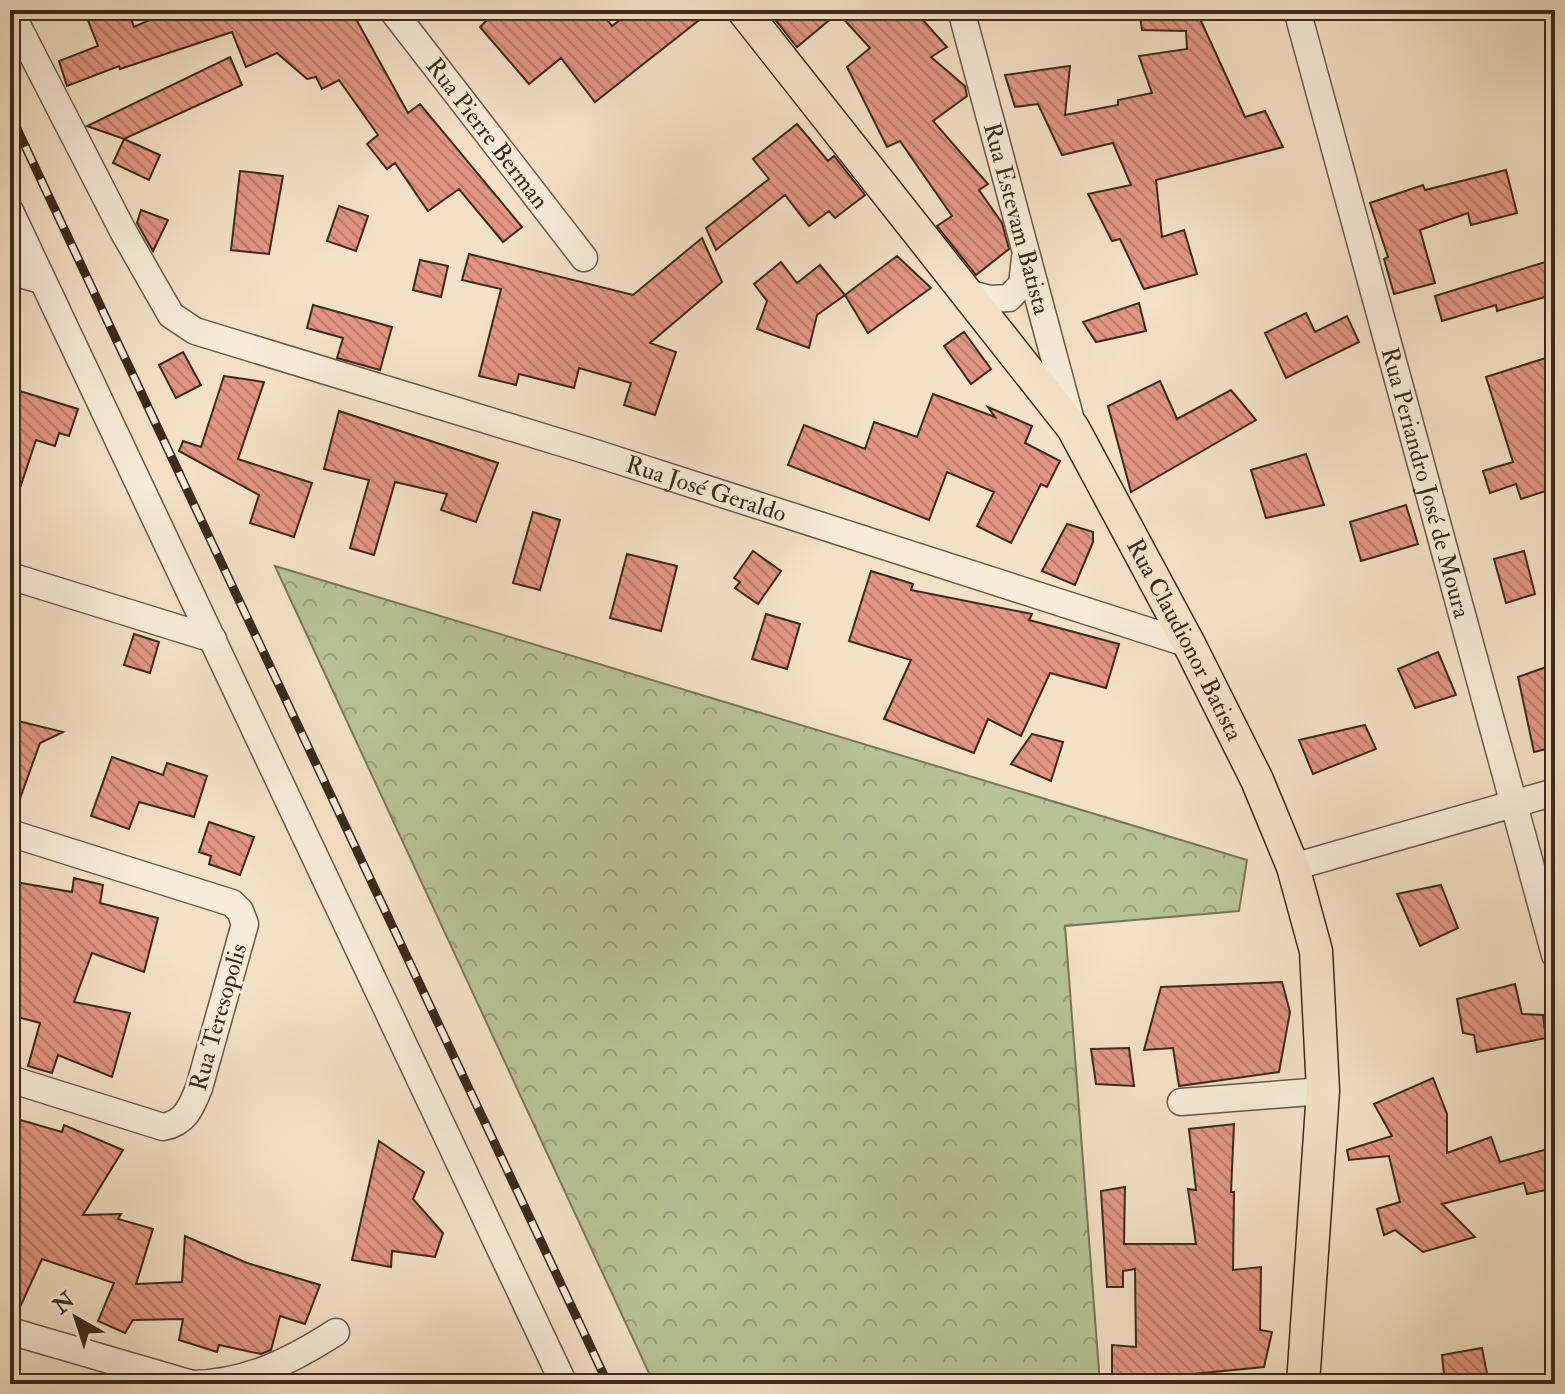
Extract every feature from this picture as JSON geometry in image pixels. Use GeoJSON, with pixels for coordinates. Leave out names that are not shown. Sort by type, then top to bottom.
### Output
{"type":"FeatureCollection","features":[{"type":"Feature","properties":{"kind":"main road","name":"Rua Claudionor Batista"},"geometry":{"type":"LineString","coordinates":[[743,10],[1073,428],[1189,644],[1257,780],[1293,867],[1316,951],[1323,1091],[1303,1384]]}},
{"type":"Feature","properties":{"kind":"street","name":"Rua Pierre Berman"},"geometry":{"type":"LineString","coordinates":[[392,10],[584,258]]}},
{"type":"Feature","properties":{"kind":"street","name":"Rua Estevam Batista"},"geometry":{"type":"LineString","coordinates":[[961,10],[1073,428]]}},
{"type":"Feature","properties":{"kind":"street","name":"Rua Periandro José de Moura"},"geometry":{"type":"LineString","coordinates":[[1297,10],[1379,317],[1517,806],[1555,955]]}},
{"type":"Feature","properties":{"kind":"street","name":"Rua José Geraldo"},"geometry":{"type":"LineString","coordinates":[[10,11],[123,231],[171,315],[195,331],[222,342],[595,453],[1189,644]]}},
{"type":"Feature","properties":{"kind":"street"},"geometry":{"type":"LineString","coordinates":[[10,211],[564,1384]]}},
{"type":"Feature","properties":{"kind":"street"},"geometry":{"type":"LineString","coordinates":[[967,293],[990,299],[1009,298],[1016,292],[1025,274],[1025,250]]}},
{"type":"Feature","properties":{"kind":"street"},"geometry":{"type":"LineString","coordinates":[[10,271],[41,280]]}},
{"type":"Feature","properties":{"kind":"street"},"geometry":{"type":"LineString","coordinates":[[10,576],[213,639]]}},
{"type":"Feature","properties":{"kind":"street"},"geometry":{"type":"LineString","coordinates":[[1293,867],[1517,806],[1555,792]]}},
{"type":"Feature","properties":{"kind":"street","name":"Rua Teresopolis"},"geometry":{"type":"LineString","coordinates":[[10,833],[232,903],[240,911],[245,924],[199,1088],[191,1110],[176,1125],[163,1127],[10,1079]]}},
{"type":"Feature","properties":{"kind":"street"},"geometry":{"type":"LineString","coordinates":[[1181,1102],[1323,1091]]}},
{"type":"Feature","properties":{"kind":"street"},"geometry":{"type":"LineString","coordinates":[[10,1331],[192,1384],[219,1384],[289,1374],[336,1332]]}},
{"type":"Feature","properties":{"kind":"green space"},"geometry":{"type":"Polygon","coordinates":[[[275,566],[1247,860],[1239,911],[1065,926],[1100,1384],[654,1384],[275,566]]]}},
{"type":"Feature","properties":{"kind":"building"},"geometry":{"type":"Polygon","coordinates":[[[84,10],[128,10],[134,27],[172,10],[351,10],[408,113],[420,104],[522,227],[503,242],[459,189],[428,211],[395,163],[387,169],[367,144],[378,135],[339,80],[322,89],[316,77],[307,79],[277,53],[246,67],[232,32],[120,69],[119,66],[67,86],[59,61],[98,46],[84,10]]]}},
{"type":"Feature","properties":{"kind":"building"},"geometry":{"type":"Polygon","coordinates":[[[497,10],[600,10],[612,26],[633,10],[712,10],[595,102],[561,58],[529,84],[480,27],[497,10]]]}},
{"type":"Feature","properties":{"kind":"building"},"geometry":{"type":"Polygon","coordinates":[[[781,10],[914,10],[947,47],[931,57],[965,86],[967,96],[933,121],[988,184],[979,190],[1002,223],[1009,249],[976,275],[937,226],[952,216],[900,141],[887,147],[847,67],[870,48],[838,13],[797,47],[774,18],[781,10]]]}},
{"type":"Feature","properties":{"kind":"building"},"geometry":{"type":"Polygon","coordinates":[[[1139,10],[1196,10],[1245,117],[1265,111],[1283,147],[1156,180],[1162,237],[1184,230],[1197,274],[1144,289],[1120,239],[1112,241],[1088,194],[1131,185],[1113,143],[1062,155],[1038,104],[1015,107],[1005,75],[1070,66],[1065,115],[1118,105],[1118,100],[1152,93],[1139,56],[1187,49],[1186,31],[1142,30],[1139,10]]]}},
{"type":"Feature","properties":{"kind":"building"},"geometry":{"type":"Polygon","coordinates":[[[230,57],[242,85],[124,139],[87,126],[230,57]]]}},
{"type":"Feature","properties":{"kind":"building"},"geometry":{"type":"Polygon","coordinates":[[[797,124],[828,161],[834,156],[865,195],[835,218],[829,211],[809,226],[785,195],[716,250],[706,228],[769,179],[753,159],[797,124]]]}},
{"type":"Feature","properties":{"kind":"building"},"geometry":{"type":"Polygon","coordinates":[[[124,139],[160,155],[149,180],[113,163],[124,139]]]}},
{"type":"Feature","properties":{"kind":"building"},"geometry":{"type":"Polygon","coordinates":[[[1506,170],[1517,213],[1471,225],[1468,213],[1420,230],[1435,283],[1394,294],[1384,259],[1388,257],[1370,203],[1423,185],[1425,190],[1506,170]]]}},
{"type":"Feature","properties":{"kind":"building"},"geometry":{"type":"Polygon","coordinates":[[[240,171],[283,176],[269,254],[231,250],[240,171]]]}},
{"type":"Feature","properties":{"kind":"building"},"geometry":{"type":"Polygon","coordinates":[[[339,206],[368,216],[356,251],[327,241],[339,206]]]}},
{"type":"Feature","properties":{"kind":"building"},"geometry":{"type":"Polygon","coordinates":[[[141,210],[168,220],[153,251],[137,223],[141,210]]]}},
{"type":"Feature","properties":{"kind":"building"},"geometry":{"type":"Polygon","coordinates":[[[702,238],[722,282],[650,343],[676,352],[655,415],[624,405],[631,383],[579,368],[574,388],[519,374],[516,385],[479,376],[501,289],[462,280],[469,254],[633,295],[702,238]]]}},
{"type":"Feature","properties":{"kind":"building"},"geometry":{"type":"Polygon","coordinates":[[[897,256],[931,288],[868,333],[845,295],[897,256]]]}},
{"type":"Feature","properties":{"kind":"building"},"geometry":{"type":"Polygon","coordinates":[[[1555,259],[1555,294],[1497,311],[1496,305],[1442,321],[1435,296],[1555,259]]]}},
{"type":"Feature","properties":{"kind":"building"},"geometry":{"type":"Polygon","coordinates":[[[420,260],[448,266],[441,297],[413,290],[420,260]]]}},
{"type":"Feature","properties":{"kind":"building"},"geometry":{"type":"Polygon","coordinates":[[[781,262],[797,283],[820,265],[845,295],[817,315],[809,348],[757,329],[767,301],[754,284],[781,262]]]}},
{"type":"Feature","properties":{"kind":"building"},"geometry":{"type":"Polygon","coordinates":[[[1139,303],[1146,331],[1096,342],[1083,322],[1139,303]]]}},
{"type":"Feature","properties":{"kind":"building"},"geometry":{"type":"Polygon","coordinates":[[[313,305],[392,327],[380,370],[337,358],[343,338],[307,328],[313,305]]]}},
{"type":"Feature","properties":{"kind":"building"},"geometry":{"type":"Polygon","coordinates":[[[1306,313],[1315,332],[1347,316],[1359,342],[1286,378],[1265,333],[1306,313]]]}},
{"type":"Feature","properties":{"kind":"building"},"geometry":{"type":"Polygon","coordinates":[[[964,332],[991,369],[971,384],[944,346],[964,332]]]}},
{"type":"Feature","properties":{"kind":"building"},"geometry":{"type":"Polygon","coordinates":[[[183,352],[201,385],[176,398],[159,365],[183,352]]]}},
{"type":"Feature","properties":{"kind":"building"},"geometry":{"type":"Polygon","coordinates":[[[1555,355],[1555,488],[1521,499],[1516,484],[1490,493],[1483,471],[1513,462],[1486,377],[1555,355]]]}},
{"type":"Feature","properties":{"kind":"building"},"geometry":{"type":"Polygon","coordinates":[[[224,376],[264,382],[238,459],[312,483],[294,537],[250,523],[259,495],[179,451],[183,441],[201,447],[224,376]]]}},
{"type":"Feature","properties":{"kind":"building"},"geometry":{"type":"Polygon","coordinates":[[[1160,381],[1177,419],[1231,390],[1256,420],[1131,492],[1108,406],[1160,381]]]}},
{"type":"Feature","properties":{"kind":"building"},"geometry":{"type":"Polygon","coordinates":[[[10,388],[78,409],[69,436],[59,433],[55,446],[36,440],[14,506],[10,505],[10,388]]]}},
{"type":"Feature","properties":{"kind":"building"},"geometry":{"type":"Polygon","coordinates":[[[933,394],[995,417],[988,407],[1032,426],[1025,443],[1060,461],[1047,487],[1041,484],[1011,543],[977,526],[994,492],[947,472],[929,520],[788,465],[804,425],[865,449],[874,422],[917,437],[933,394]]]}},
{"type":"Feature","properties":{"kind":"building"},"geometry":{"type":"Polygon","coordinates":[[[339,411],[498,463],[476,522],[441,510],[447,494],[395,482],[374,555],[350,548],[369,480],[324,469],[339,411]]]}},
{"type":"Feature","properties":{"kind":"building"},"geometry":{"type":"Polygon","coordinates":[[[1306,454],[1324,505],[1266,518],[1251,470],[1306,454]]]}},
{"type":"Feature","properties":{"kind":"building"},"geometry":{"type":"Polygon","coordinates":[[[1406,505],[1418,544],[1361,561],[1350,522],[1406,505]]]}},
{"type":"Feature","properties":{"kind":"building"},"geometry":{"type":"Polygon","coordinates":[[[533,512],[560,520],[540,590],[513,583],[533,512]]]}},
{"type":"Feature","properties":{"kind":"building"},"geometry":{"type":"Polygon","coordinates":[[[1067,524],[1093,532],[1093,542],[1075,585],[1042,571],[1067,524]]]}},
{"type":"Feature","properties":{"kind":"building"},"geometry":{"type":"Polygon","coordinates":[[[753,551],[781,571],[758,604],[735,588],[740,582],[734,578],[753,551]]]}},
{"type":"Feature","properties":{"kind":"building"},"geometry":{"type":"Polygon","coordinates":[[[1524,551],[1535,594],[1506,603],[1494,559],[1524,551]]]}},
{"type":"Feature","properties":{"kind":"building"},"geometry":{"type":"Polygon","coordinates":[[[627,554],[677,566],[661,631],[610,618],[627,554]]]}},
{"type":"Feature","properties":{"kind":"building"},"geometry":{"type":"Polygon","coordinates":[[[871,571],[913,584],[911,590],[1032,614],[1029,620],[1119,644],[1106,688],[1050,673],[1021,736],[988,719],[974,753],[884,719],[911,660],[849,641],[871,571]]]}},
{"type":"Feature","properties":{"kind":"building"},"geometry":{"type":"Polygon","coordinates":[[[766,614],[800,624],[787,669],[752,659],[766,614]]]}},
{"type":"Feature","properties":{"kind":"building"},"geometry":{"type":"Polygon","coordinates":[[[134,634],[159,642],[150,673],[124,665],[134,634]]]}},
{"type":"Feature","properties":{"kind":"building"},"geometry":{"type":"Polygon","coordinates":[[[1438,652],[1456,695],[1415,708],[1398,669],[1438,652]]]}},
{"type":"Feature","properties":{"kind":"building"},"geometry":{"type":"Polygon","coordinates":[[[1555,664],[1555,747],[1534,752],[1518,677],[1555,664]]]}},
{"type":"Feature","properties":{"kind":"building"},"geometry":{"type":"Polygon","coordinates":[[[10,719],[63,732],[40,743],[13,818],[10,817],[10,719]]]}},
{"type":"Feature","properties":{"kind":"building"},"geometry":{"type":"Polygon","coordinates":[[[1365,725],[1376,749],[1313,774],[1299,740],[1365,725]]]}},
{"type":"Feature","properties":{"kind":"building"},"geometry":{"type":"Polygon","coordinates":[[[1032,734],[1063,742],[1051,781],[1011,764],[1032,734]]]}},
{"type":"Feature","properties":{"kind":"building"},"geometry":{"type":"Polygon","coordinates":[[[112,757],[163,775],[167,763],[207,776],[194,817],[139,802],[129,829],[91,816],[112,757]]]}},
{"type":"Feature","properties":{"kind":"building"},"geometry":{"type":"Polygon","coordinates":[[[209,822],[254,837],[240,875],[209,864],[211,856],[199,852],[209,822]]]}},
{"type":"Feature","properties":{"kind":"building"},"geometry":{"type":"Polygon","coordinates":[[[74,878],[103,885],[100,903],[158,918],[144,972],[92,953],[74,1002],[130,1013],[112,1077],[58,1055],[52,1073],[28,1066],[40,1023],[10,1015],[10,881],[72,892],[74,878]]]}},
{"type":"Feature","properties":{"kind":"building"},"geometry":{"type":"Polygon","coordinates":[[[1441,885],[1458,928],[1420,946],[1397,894],[1441,885]]]}},
{"type":"Feature","properties":{"kind":"building"},"geometry":{"type":"Polygon","coordinates":[[[1282,982],[1290,1012],[1279,1072],[1179,1086],[1173,1048],[1144,1050],[1161,987],[1282,982]]]}},
{"type":"Feature","properties":{"kind":"building"},"geometry":{"type":"Polygon","coordinates":[[[1515,984],[1522,1014],[1543,1015],[1546,1038],[1477,1052],[1474,1035],[1463,1033],[1457,999],[1515,984]]]}},
{"type":"Feature","properties":{"kind":"building"},"geometry":{"type":"Polygon","coordinates":[[[1129,1048],[1134,1086],[1096,1084],[1091,1049],[1129,1048]]]}},
{"type":"Feature","properties":{"kind":"building"},"geometry":{"type":"Polygon","coordinates":[[[1433,1078],[1447,1114],[1447,1153],[1491,1137],[1500,1162],[1555,1147],[1555,1188],[1527,1194],[1524,1183],[1442,1204],[1475,1237],[1423,1252],[1395,1230],[1384,1235],[1377,1209],[1400,1202],[1389,1156],[1349,1160],[1347,1150],[1392,1136],[1374,1104],[1433,1078]]]}},
{"type":"Feature","properties":{"kind":"building"},"geometry":{"type":"Polygon","coordinates":[[[10,1117],[62,1132],[64,1125],[123,1150],[83,1215],[121,1214],[118,1219],[153,1229],[136,1284],[182,1282],[185,1236],[247,1263],[320,1285],[305,1324],[280,1316],[271,1350],[261,1354],[219,1345],[217,1352],[179,1340],[183,1319],[133,1320],[125,1333],[98,1321],[114,1283],[42,1259],[16,1316],[10,1315],[10,1117]]]}},
{"type":"Feature","properties":{"kind":"building"},"geometry":{"type":"Polygon","coordinates":[[[1234,1124],[1231,1192],[1234,1192],[1233,1270],[1261,1267],[1260,1330],[1272,1332],[1264,1367],[1152,1378],[1112,1378],[1112,1345],[1136,1347],[1135,1269],[1123,1271],[1123,1287],[1107,1287],[1101,1191],[1125,1187],[1124,1244],[1196,1244],[1188,1189],[1196,1190],[1189,1129],[1234,1124]]]}},
{"type":"Feature","properties":{"kind":"building"},"geometry":{"type":"Polygon","coordinates":[[[379,1141],[424,1172],[413,1199],[443,1233],[435,1257],[392,1251],[391,1267],[352,1260],[379,1141]]]}},
{"type":"Feature","properties":{"kind":"building"},"geometry":{"type":"Polygon","coordinates":[[[1482,1348],[1489,1384],[1445,1384],[1442,1355],[1482,1348]]]}},
{"type":"Feature","properties":{"kind":"railway"},"geometry":{"type":"LineString","coordinates":[[10,114],[608,1384]]}}]}
